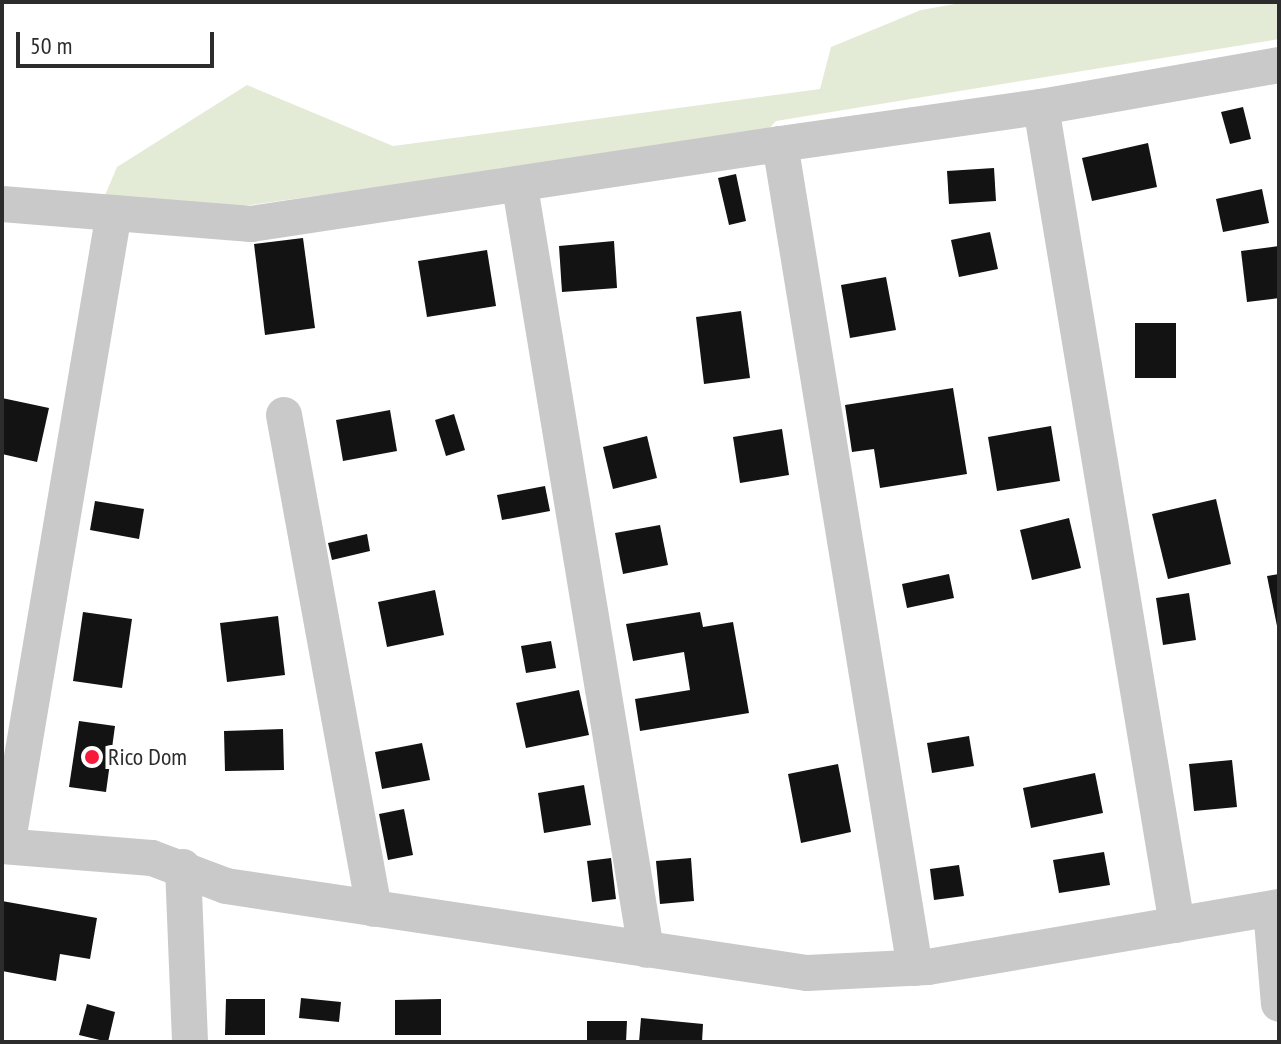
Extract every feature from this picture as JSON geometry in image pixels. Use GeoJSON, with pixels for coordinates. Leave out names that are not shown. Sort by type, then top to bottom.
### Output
{"type":"FeatureCollection","features":[{"type":"Feature","properties":{"kind":"street"},"geometry":{"type":"LineString","coordinates":[[2,204],[251,224],[520,187],[780,144],[1041,107],[1279,65]]}},
{"type":"Feature","properties":{"kind":"street"},"geometry":{"type":"LineString","coordinates":[[1041,107],[1177,925]]}},
{"type":"Feature","properties":{"kind":"street"},"geometry":{"type":"LineString","coordinates":[[780,144],[915,968]]}},
{"type":"Feature","properties":{"kind":"street"},"geometry":{"type":"LineString","coordinates":[[520,187],[646,950]]}},
{"type":"Feature","properties":{"kind":"street"},"geometry":{"type":"LineString","coordinates":[[114,213],[4,846],[152,858],[183,867],[226,886],[807,973],[915,968],[1275,908],[1279,1004]]}},
{"type":"Feature","properties":{"kind":"street"},"geometry":{"type":"LineString","coordinates":[[284,415],[374,909]]}},
{"type":"Feature","properties":{"kind":"street"},"geometry":{"type":"LineString","coordinates":[[183,867],[190,1042]]}},
{"type":"Feature","properties":{"kind":"green space"},"geometry":{"type":"Polygon","coordinates":[[[966,2],[1279,2],[1279,39],[776,121],[765,133],[229,208],[103,200],[117,167],[247,85],[393,146],[820,89],[831,47],[921,10],[966,2]]]}},
{"type":"Feature","properties":{"kind":"building"},"geometry":{"type":"Polygon","coordinates":[[[1243,107],[1251,139],[1230,144],[1221,112],[1243,107]]]}},
{"type":"Feature","properties":{"kind":"building"},"geometry":{"type":"Polygon","coordinates":[[[1148,143],[1157,187],[1092,201],[1082,158],[1148,143]]]}},
{"type":"Feature","properties":{"kind":"building"},"geometry":{"type":"Polygon","coordinates":[[[994,168],[996,201],[949,204],[947,171],[994,168]]]}},
{"type":"Feature","properties":{"kind":"building"},"geometry":{"type":"Polygon","coordinates":[[[736,174],[746,221],[729,225],[718,178],[736,174]]]}},
{"type":"Feature","properties":{"kind":"building"},"geometry":{"type":"Polygon","coordinates":[[[1262,189],[1269,223],[1223,232],[1216,199],[1262,189]]]}},
{"type":"Feature","properties":{"kind":"building"},"geometry":{"type":"Polygon","coordinates":[[[990,232],[998,269],[959,277],[951,240],[990,232]]]}},
{"type":"Feature","properties":{"kind":"building"},"geometry":{"type":"Polygon","coordinates":[[[303,238],[315,328],[265,335],[254,244],[303,238]]]}},
{"type":"Feature","properties":{"kind":"building"},"geometry":{"type":"Polygon","coordinates":[[[614,241],[617,288],[562,292],[559,246],[614,241]]]}},
{"type":"Feature","properties":{"kind":"building"},"geometry":{"type":"Polygon","coordinates":[[[1279,246],[1279,298],[1247,302],[1241,251],[1279,246]]]}},
{"type":"Feature","properties":{"kind":"building"},"geometry":{"type":"Polygon","coordinates":[[[487,250],[496,306],[427,317],[418,261],[487,250]]]}},
{"type":"Feature","properties":{"kind":"building"},"geometry":{"type":"Polygon","coordinates":[[[886,277],[896,330],[850,338],[841,285],[886,277]]]}},
{"type":"Feature","properties":{"kind":"building"},"geometry":{"type":"Polygon","coordinates":[[[741,311],[750,378],[704,384],[696,317],[741,311]]]}},
{"type":"Feature","properties":{"kind":"building"},"geometry":{"type":"Polygon","coordinates":[[[1135,323],[1176,323],[1176,378],[1135,378],[1135,323]]]}},
{"type":"Feature","properties":{"kind":"building"},"geometry":{"type":"Polygon","coordinates":[[[953,388],[967,474],[880,488],[874,449],[852,452],[845,405],[953,388]]]}},
{"type":"Feature","properties":{"kind":"building"},"geometry":{"type":"Polygon","coordinates":[[[2,398],[49,408],[37,462],[2,454],[2,398]]]}},
{"type":"Feature","properties":{"kind":"building"},"geometry":{"type":"Polygon","coordinates":[[[390,410],[397,451],[343,461],[336,420],[390,410]]]}},
{"type":"Feature","properties":{"kind":"building"},"geometry":{"type":"Polygon","coordinates":[[[454,414],[465,450],[446,456],[435,420],[454,414]]]}},
{"type":"Feature","properties":{"kind":"building"},"geometry":{"type":"Polygon","coordinates":[[[1051,426],[1060,481],[997,491],[988,437],[1051,426]]]}},
{"type":"Feature","properties":{"kind":"building"},"geometry":{"type":"Polygon","coordinates":[[[782,429],[789,475],[740,483],[733,437],[782,429]]]}},
{"type":"Feature","properties":{"kind":"building"},"geometry":{"type":"Polygon","coordinates":[[[647,436],[657,478],[613,489],[603,447],[647,436]]]}},
{"type":"Feature","properties":{"kind":"building"},"geometry":{"type":"Polygon","coordinates":[[[545,486],[550,511],[502,520],[497,495],[545,486]]]}},
{"type":"Feature","properties":{"kind":"building"},"geometry":{"type":"Polygon","coordinates":[[[1216,499],[1231,564],[1168,579],[1152,514],[1216,499]]]}},
{"type":"Feature","properties":{"kind":"building"},"geometry":{"type":"Polygon","coordinates":[[[95,501],[144,509],[139,539],[90,530],[95,501]]]}},
{"type":"Feature","properties":{"kind":"building"},"geometry":{"type":"Polygon","coordinates":[[[1069,518],[1081,568],[1032,580],[1020,530],[1069,518]]]}},
{"type":"Feature","properties":{"kind":"building"},"geometry":{"type":"Polygon","coordinates":[[[660,525],[668,565],[623,574],[615,533],[660,525]]]}},
{"type":"Feature","properties":{"kind":"building"},"geometry":{"type":"Polygon","coordinates":[[[367,534],[370,551],[332,560],[328,543],[367,534]]]}},
{"type":"Feature","properties":{"kind":"building"},"geometry":{"type":"Polygon","coordinates":[[[949,574],[954,598],[907,608],[902,584],[949,574]]]}},
{"type":"Feature","properties":{"kind":"building"},"geometry":{"type":"Polygon","coordinates":[[[1279,574],[1279,631],[1278,631],[1267,576],[1279,574]]]}},
{"type":"Feature","properties":{"kind":"building"},"geometry":{"type":"Polygon","coordinates":[[[435,590],[444,635],[387,647],[378,602],[435,590]]]}},
{"type":"Feature","properties":{"kind":"building"},"geometry":{"type":"Polygon","coordinates":[[[1189,593],[1196,640],[1163,645],[1156,598],[1189,593]]]}},
{"type":"Feature","properties":{"kind":"building"},"geometry":{"type":"Polygon","coordinates":[[[83,612],[132,619],[122,688],[73,681],[83,612]]]}},
{"type":"Feature","properties":{"kind":"building"},"geometry":{"type":"Polygon","coordinates":[[[700,612],[703,627],[733,622],[749,713],[640,731],[635,699],[690,690],[684,652],[633,661],[626,624],[700,612]]]}},
{"type":"Feature","properties":{"kind":"building"},"geometry":{"type":"Polygon","coordinates":[[[278,616],[285,675],[227,682],[220,623],[278,616]]]}},
{"type":"Feature","properties":{"kind":"building"},"geometry":{"type":"Polygon","coordinates":[[[551,641],[556,668],[526,673],[521,646],[551,641]]]}},
{"type":"Feature","properties":{"kind":"building"},"geometry":{"type":"Polygon","coordinates":[[[579,690],[589,735],[526,748],[516,703],[579,690]]]}},
{"type":"Feature","properties":{"kind":"building","name":"Rico Dom"},"geometry":{"type":"Polygon","coordinates":[[[79,721],[115,726],[106,792],[69,787],[79,721]]]}},
{"type":"Feature","properties":{"kind":"building"},"geometry":{"type":"Polygon","coordinates":[[[283,729],[284,770],[225,771],[224,731],[283,729]]]}},
{"type":"Feature","properties":{"kind":"building"},"geometry":{"type":"Polygon","coordinates":[[[969,736],[974,766],[932,773],[927,743],[969,736]]]}},
{"type":"Feature","properties":{"kind":"building"},"geometry":{"type":"Polygon","coordinates":[[[422,743],[430,780],[382,789],[375,752],[422,743]]]}},
{"type":"Feature","properties":{"kind":"building"},"geometry":{"type":"Polygon","coordinates":[[[1232,760],[1237,807],[1194,811],[1189,764],[1232,760]]]}},
{"type":"Feature","properties":{"kind":"building"},"geometry":{"type":"Polygon","coordinates":[[[838,764],[851,832],[801,843],[788,774],[838,764]]]}},
{"type":"Feature","properties":{"kind":"building"},"geometry":{"type":"Polygon","coordinates":[[[1095,773],[1103,813],[1031,828],[1023,788],[1095,773]]]}},
{"type":"Feature","properties":{"kind":"building"},"geometry":{"type":"Polygon","coordinates":[[[584,785],[591,825],[544,833],[538,793],[584,785]]]}},
{"type":"Feature","properties":{"kind":"building"},"geometry":{"type":"Polygon","coordinates":[[[404,809],[413,855],[388,860],[379,814],[404,809]]]}},
{"type":"Feature","properties":{"kind":"building"},"geometry":{"type":"Polygon","coordinates":[[[1104,852],[1110,885],[1059,893],[1053,860],[1104,852]]]}},
{"type":"Feature","properties":{"kind":"building"},"geometry":{"type":"Polygon","coordinates":[[[611,858],[616,899],[592,902],[587,861],[611,858]]]}},
{"type":"Feature","properties":{"kind":"building"},"geometry":{"type":"Polygon","coordinates":[[[691,858],[694,901],[660,904],[656,861],[691,858]]]}},
{"type":"Feature","properties":{"kind":"building"},"geometry":{"type":"Polygon","coordinates":[[[959,865],[964,896],[934,900],[930,869],[959,865]]]}},
{"type":"Feature","properties":{"kind":"building"},"geometry":{"type":"Polygon","coordinates":[[[2,901],[97,918],[90,959],[60,954],[56,981],[2,971],[2,901]]]}},
{"type":"Feature","properties":{"kind":"building"},"geometry":{"type":"Polygon","coordinates":[[[301,998],[341,1002],[339,1022],[299,1018],[301,998]]]}},
{"type":"Feature","properties":{"kind":"building"},"geometry":{"type":"Polygon","coordinates":[[[226,999],[265,999],[265,1035],[225,1035],[226,999]]]}},
{"type":"Feature","properties":{"kind":"building"},"geometry":{"type":"Polygon","coordinates":[[[441,999],[441,1035],[395,1035],[395,1000],[441,999]]]}},
{"type":"Feature","properties":{"kind":"building"},"geometry":{"type":"Polygon","coordinates":[[[87,1004],[115,1012],[108,1042],[79,1035],[87,1004]]]}},
{"type":"Feature","properties":{"kind":"building"},"geometry":{"type":"Polygon","coordinates":[[[641,1018],[703,1024],[702,1042],[639,1042],[641,1018]]]}},
{"type":"Feature","properties":{"kind":"building"},"geometry":{"type":"Polygon","coordinates":[[[587,1021],[627,1021],[626,1042],[587,1042],[587,1021]]]}},
{"type":"Feature","properties":{"kind":"place","name":"Rico Dom"},"geometry":{"type":"Point","coordinates":[92,757]}}]}
